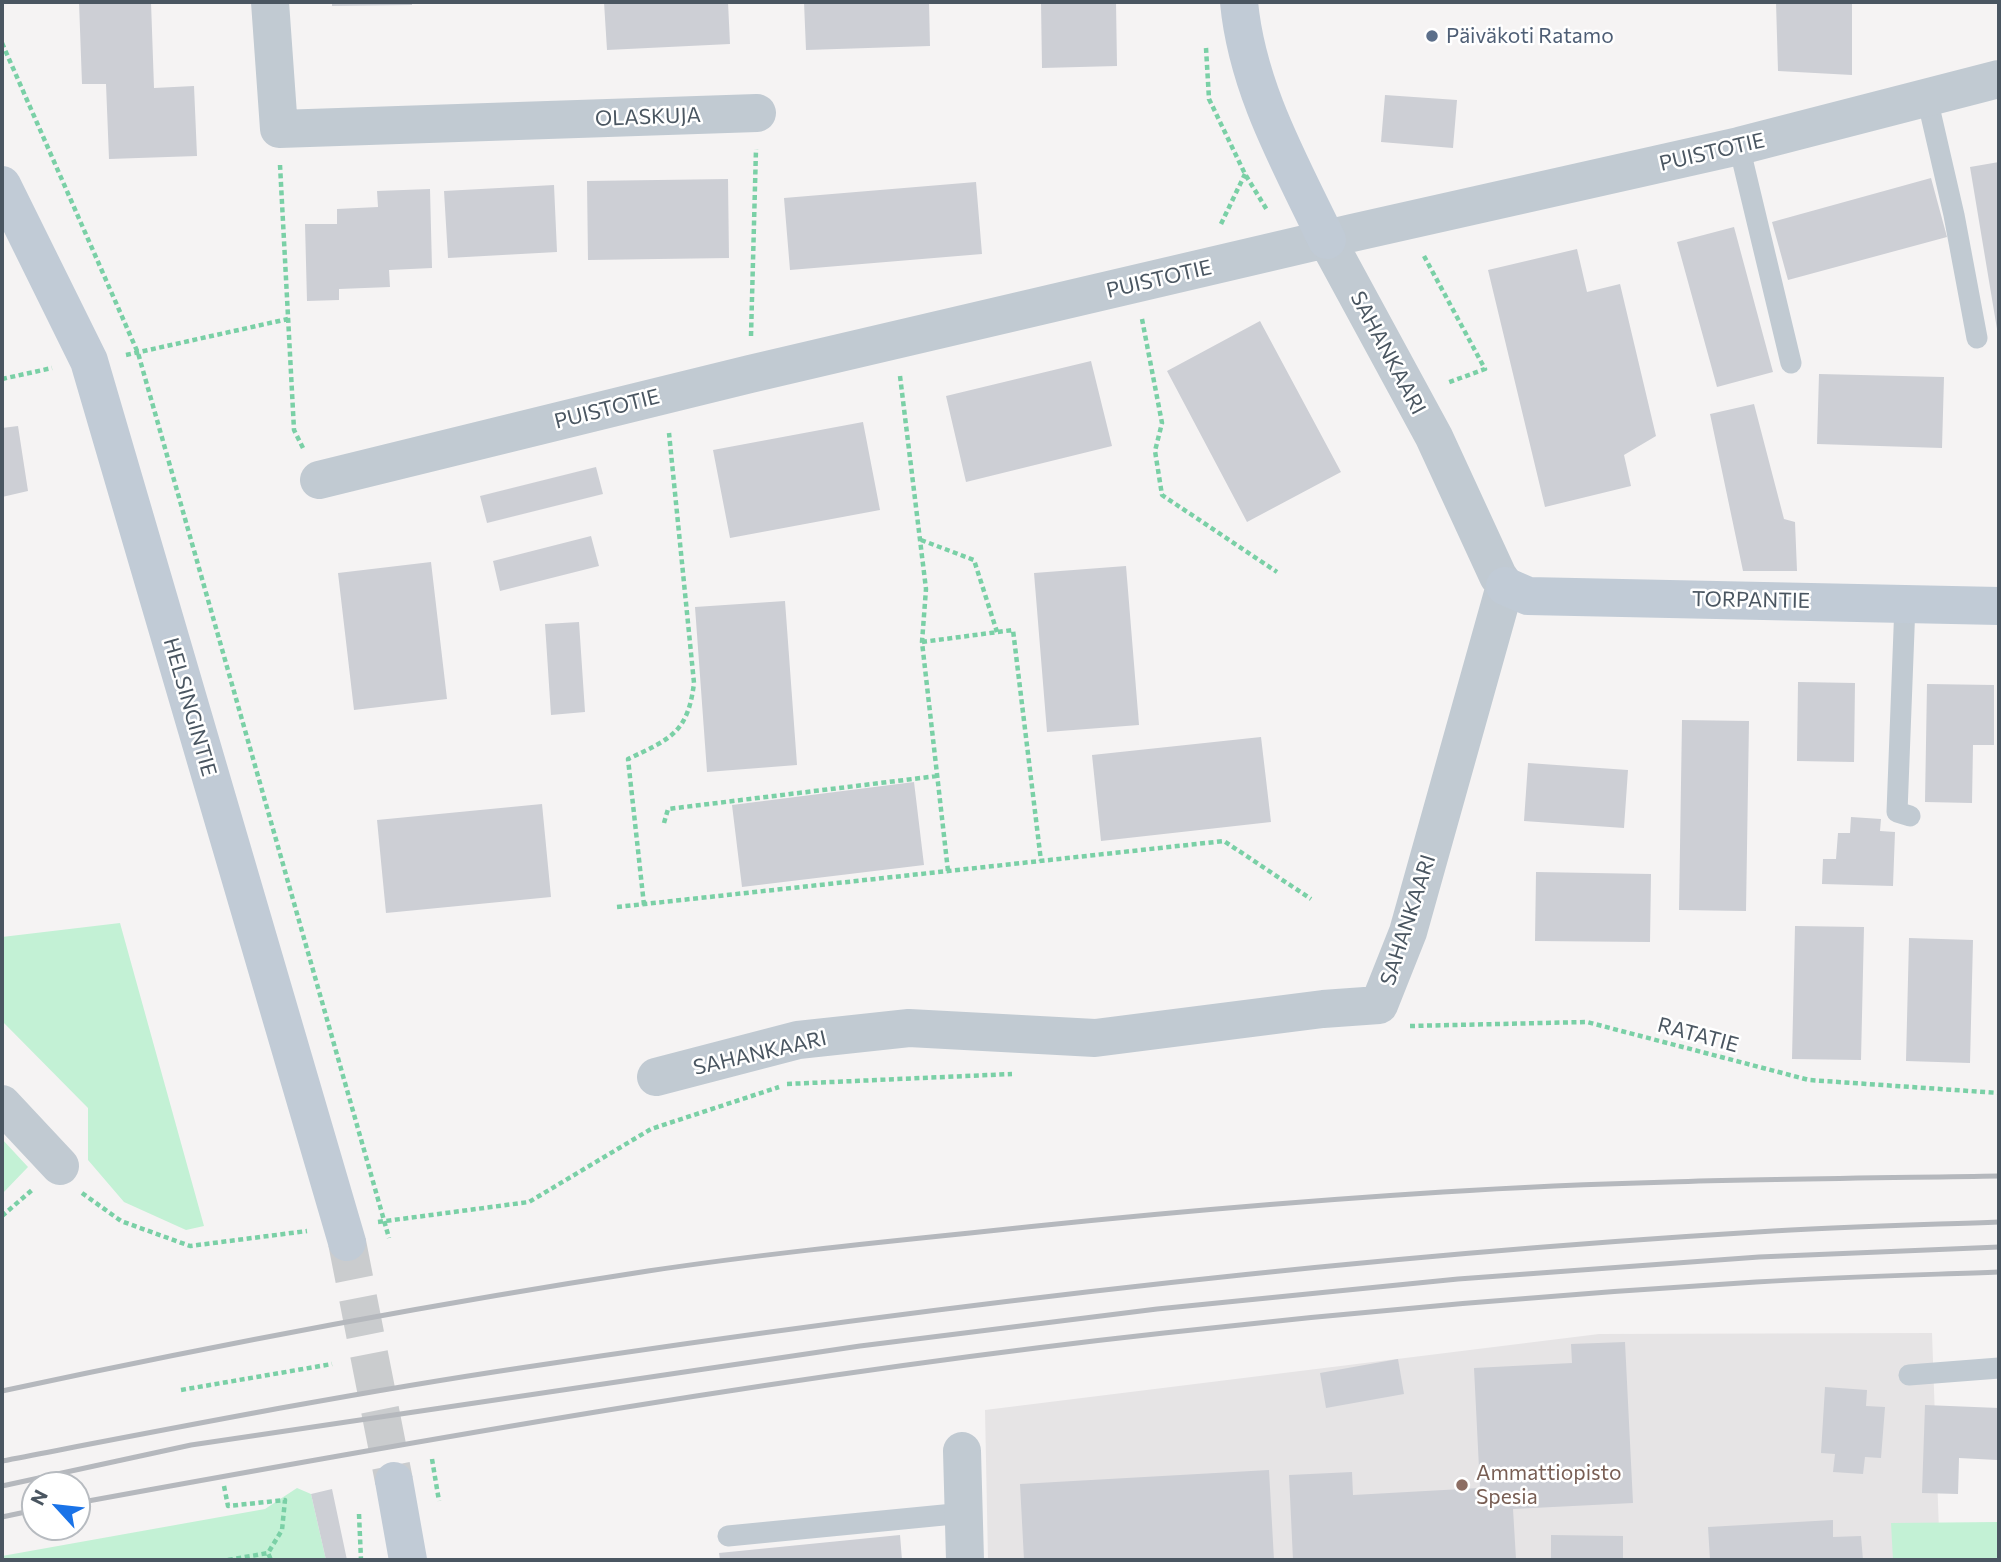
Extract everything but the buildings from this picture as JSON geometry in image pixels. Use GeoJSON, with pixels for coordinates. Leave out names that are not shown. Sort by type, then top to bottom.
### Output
{"type":"FeatureCollection","features":[{"type":"Feature","properties":{"kind":"main road"},"geometry":{"type":"LineString","coordinates":[[1239,2],[1242,33],[1265,111],[1327,240]]}},
{"type":"Feature","properties":{"kind":"main road","name":"HELSINGINTIE"},"geometry":{"type":"LineString","coordinates":[[2,185],[89,361],[347,1242]]}},
{"type":"Feature","properties":{"kind":"main road","name":"TORPANTIE"},"geometry":{"type":"LineString","coordinates":[[1505,586],[1528,596],[1999,606]]}},
{"type":"Feature","properties":{"kind":"main road"},"geometry":{"type":"LineString","coordinates":[[394,1481],[408,1560]]}},
{"type":"Feature","properties":{"kind":"street"},"geometry":{"type":"LineString","coordinates":[[270,2],[279,129]]}},
{"type":"Feature","properties":{"kind":"street","name":"PUISTOTIE"},"geometry":{"type":"LineString","coordinates":[[319,480],[750,374],[1739,146],[1999,79]]}},
{"type":"Feature","properties":{"kind":"street","name":"OLASKUJA"},"geometry":{"type":"LineString","coordinates":[[279,129],[757,113]]}},
{"type":"Feature","properties":{"kind":"street","name":"SAHANKAARI"},"geometry":{"type":"LineString","coordinates":[[656,1077],[798,1040],[909,1028],[1095,1038],[1323,1009],[1379,1005],[1408,932],[1505,586],[1434,437],[1327,240]]}},
{"type":"Feature","properties":{"kind":"street"},"geometry":{"type":"LineString","coordinates":[[2,1104],[60,1167]]}},
{"type":"Feature","properties":{"kind":"street"},"geometry":{"type":"LineString","coordinates":[[962,1451],[965,1560]]}},
{"type":"Feature","properties":{"kind":"lane"},"geometry":{"type":"LineString","coordinates":[[1927,98],[1954,215],[1977,338]]}},
{"type":"Feature","properties":{"kind":"lane"},"geometry":{"type":"LineString","coordinates":[[1739,146],[1791,363]]}},
{"type":"Feature","properties":{"kind":"lane"},"geometry":{"type":"LineString","coordinates":[[1905,604],[1897,812],[1910,816]]}},
{"type":"Feature","properties":{"kind":"lane"},"geometry":{"type":"LineString","coordinates":[[1909,1375],[1999,1368]]}},
{"type":"Feature","properties":{"kind":"lane"},"geometry":{"type":"LineString","coordinates":[[728,1536],[964,1513]]}},
{"type":"Feature","properties":{"kind":"path"},"geometry":{"type":"LineString","coordinates":[[1205,38],[1209,99],[1245,174],[1290,248]]}},
{"type":"Feature","properties":{"kind":"path"},"geometry":{"type":"LineString","coordinates":[[750,374],[757,113]]}},
{"type":"Feature","properties":{"kind":"path"},"geometry":{"type":"LineString","coordinates":[[279,129],[294,429],[319,480]]}},
{"type":"Feature","properties":{"kind":"path"},"geometry":{"type":"LineString","coordinates":[[1412,257],[1437,252]]}},
{"type":"Feature","properties":{"kind":"path"},"geometry":{"type":"LineString","coordinates":[[1423,256],[1485,369],[1438,386]]}},
{"type":"Feature","properties":{"kind":"path"},"geometry":{"type":"LineString","coordinates":[[1135,285],[1162,423],[1155,451],[1162,495],[1277,572]]}},
{"type":"Feature","properties":{"kind":"path"},"geometry":{"type":"LineString","coordinates":[[138,353],[288,319]]}},
{"type":"Feature","properties":{"kind":"path"},"geometry":{"type":"LineString","coordinates":[[895,340],[926,589],[922,642],[948,871]]}},
{"type":"Feature","properties":{"kind":"path"},"geometry":{"type":"LineString","coordinates":[[2,379],[89,361]]}},
{"type":"Feature","properties":{"kind":"path"},"geometry":{"type":"LineString","coordinates":[[644,905],[628,759],[659,744],[681,727],[692,704],[694,683],[665,395]]}},
{"type":"Feature","properties":{"kind":"path"},"geometry":{"type":"LineString","coordinates":[[920,540],[974,560],[997,632]]}},
{"type":"Feature","properties":{"kind":"path"},"geometry":{"type":"LineString","coordinates":[[922,642],[1013,630],[1041,861]]}},
{"type":"Feature","properties":{"kind":"path"},"geometry":{"type":"LineString","coordinates":[[664,823],[668,810],[937,776]]}},
{"type":"Feature","properties":{"kind":"path"},"geometry":{"type":"LineString","coordinates":[[617,907],[1224,841],[1311,899]]}},
{"type":"Feature","properties":{"kind":"path","name":"RATATIE"},"geometry":{"type":"LineString","coordinates":[[1402,1026],[1587,1022],[1810,1080],[1999,1093]]}},
{"type":"Feature","properties":{"kind":"path"},"geometry":{"type":"LineString","coordinates":[[529,1202],[651,1129]]}},
{"type":"Feature","properties":{"kind":"path"},"geometry":{"type":"LineString","coordinates":[[60,1167],[84,1196],[121,1221],[190,1246]]}},
{"type":"Feature","properties":{"kind":"path"},"geometry":{"type":"LineString","coordinates":[[181,1390],[332,1364]]}},
{"type":"Feature","properties":{"kind":"path"},"geometry":{"type":"LineString","coordinates":[[224,1486],[228,1507],[285,1500],[282,1530],[268,1553],[228,1560]]}},
{"type":"Feature","properties":{"kind":"path"},"geometry":{"type":"LineString","coordinates":[[358,1510],[361,1560]]}},
{"type":"Feature","properties":{"kind":"path"},"geometry":{"type":"LineString","coordinates":[[268,1553],[271,1560]]}},
{"type":"Feature","properties":{"kind":"shaded area","name":"Ammattiopisto Spesia"},"geometry":{"type":"Polygon","coordinates":[[[1932,1333],[1940,1560],[988,1560],[985,1410],[1599,1334],[1932,1333]]]}},
{"type":"Feature","properties":{"kind":"green space"},"geometry":{"type":"Polygon","coordinates":[[[120,923],[204,1226],[186,1230],[124,1202],[88,1160],[88,1108],[2,1021],[2,937],[120,923]]]}},
{"type":"Feature","properties":{"kind":"green space"},"geometry":{"type":"Polygon","coordinates":[[[2,1139],[28,1167],[2,1194],[2,1139]]]}},
{"type":"Feature","properties":{"kind":"green space"},"geometry":{"type":"Polygon","coordinates":[[[297,1488],[311,1494],[326,1560],[2,1560],[2,1556],[265,1509],[297,1488]]]}},
{"type":"Feature","properties":{"kind":"green space"},"geometry":{"type":"Polygon","coordinates":[[[1999,1522],[1999,1560],[1893,1560],[1891,1523],[1999,1522]]]}},
{"type":"Feature","properties":{"kind":"tunnel"},"geometry":{"type":"LineString","coordinates":[[347,1242],[394,1481]]}},
{"type":"Feature","properties":{"kind":"railway"},"geometry":{"type":"LineString","coordinates":[[2,1391],[163,1357],[486,1297],[688,1265],[849,1246],[1147,1215],[1443,1192],[1651,1182],[1999,1176]]}},
{"type":"Feature","properties":{"kind":"railway"},"geometry":{"type":"LineString","coordinates":[[2,1461],[455,1378],[674,1345],[982,1304],[1292,1270],[1602,1242],[1787,1230],[1999,1222]]}},
{"type":"Feature","properties":{"kind":"railway"},"geometry":{"type":"LineString","coordinates":[[2,1486],[191,1445],[860,1346],[1157,1309],[1458,1279],[1759,1257],[1999,1247]]}},
{"type":"Feature","properties":{"kind":"railway"},"geometry":{"type":"LineString","coordinates":[[91,1500],[619,1408],[1027,1349],[1312,1317],[1534,1298],[1786,1280],[1999,1272]]}},
{"type":"Feature","properties":{"kind":"railway"},"geometry":{"type":"LineString","coordinates":[[2,1517],[21,1513]]}},
{"type":"Feature","properties":{"kind":"place","name":"Päiväkoti Ratamo"},"geometry":{"type":"Point","coordinates":[1432,36]}},
{"type":"Feature","properties":{"kind":"place","name":"Ammattiopisto Spesia"},"geometry":{"type":"Point","coordinates":[1462,1485]}}]}
